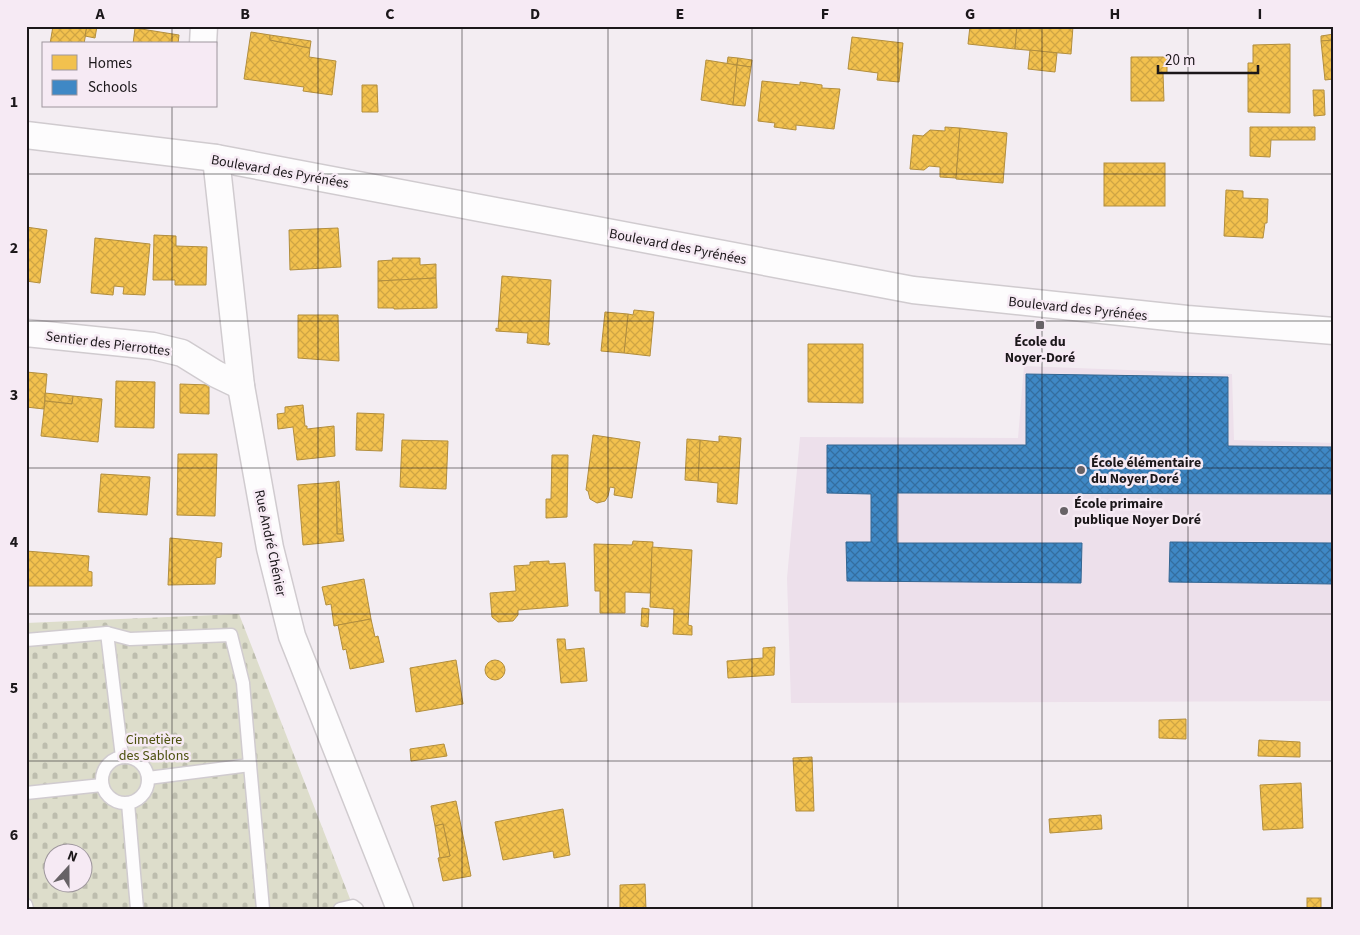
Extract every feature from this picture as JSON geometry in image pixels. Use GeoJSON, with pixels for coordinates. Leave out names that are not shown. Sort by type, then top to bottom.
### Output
{"type":"FeatureCollection","features":[{"type":"Feature","properties":{"kind":"street"},"geometry":{"type":"LineString","coordinates":[[203,42],[204,26]]}},
{"type":"Feature","properties":{"kind":"street","name":"Boulevard des Pyrénées"},"geometry":{"type":"LineString","coordinates":[[26,135],[216,158],[913,290],[1177,318],[1334,331]]}},
{"type":"Feature","properties":{"kind":"street","name":"Rue André Chénier"},"geometry":{"type":"LineString","coordinates":[[216,158],[241,386],[270,548],[292,636],[400,909]]}},
{"type":"Feature","properties":{"kind":"street","name":"Sentier des Pierrottes"},"geometry":{"type":"LineString","coordinates":[[26,333],[153,346],[182,353],[216,374],[241,386]]}},
{"type":"Feature","properties":{"kind":"lane"},"geometry":{"type":"LineString","coordinates":[[26,640],[107,633],[130,639],[231,635],[243,683],[263,909]]}},
{"type":"Feature","properties":{"kind":"lane"},"geometry":{"type":"LineString","coordinates":[[107,633],[122,757]]}},
{"type":"Feature","properties":{"kind":"lane"},"geometry":{"type":"LineString","coordinates":[[122,757],[136,760],[146,770],[148,778],[143,794],[136,800],[128,803],[112,799],[105,793],[102,785],[102,777],[108,764],[122,757]]}},
{"type":"Feature","properties":{"kind":"lane"},"geometry":{"type":"LineString","coordinates":[[148,778],[250,765]]}},
{"type":"Feature","properties":{"kind":"lane"},"geometry":{"type":"LineString","coordinates":[[26,793],[102,785]]}},
{"type":"Feature","properties":{"kind":"lane"},"geometry":{"type":"LineString","coordinates":[[128,803],[137,909]]}},
{"type":"Feature","properties":{"kind":"lane"},"geometry":{"type":"LineString","coordinates":[[340,909],[353,906],[357,909]]}},
{"type":"Feature","properties":{"kind":"shaded area","name":"École primaire publique Noyer Doré"},"geometry":{"type":"Polygon","coordinates":[[[1024,366],[1232,374],[1234,440],[1334,443],[1334,701],[791,703],[787,578],[800,437],[1018,438],[1024,366]]]}},
{"type":"Feature","properties":{"kind":"green space","name":"Cimetière des Sablons"},"geometry":{"type":"Polygon","coordinates":[[[239,614],[354,909],[26,909],[26,623],[239,614]]]}},
{"type":"Feature","properties":{"kind":"building: Homes"},"geometry":{"type":"Polygon","coordinates":[[[53,26],[87,26],[84,42],[50,42],[53,26]]]}},
{"type":"Feature","properties":{"kind":"building: Homes"},"geometry":{"type":"Polygon","coordinates":[[[87,26],[97,26],[95,38],[85,36],[87,26]]]}},
{"type":"Feature","properties":{"kind":"building: Homes"},"geometry":{"type":"Polygon","coordinates":[[[970,26],[1017,26],[1015,49],[968,44],[970,26]]]}},
{"type":"Feature","properties":{"kind":"building: Homes"},"geometry":{"type":"Polygon","coordinates":[[[1017,26],[1073,26],[1071,54],[1015,49],[1017,26]]]}},
{"type":"Feature","properties":{"kind":"building: Homes"},"geometry":{"type":"Polygon","coordinates":[[[135,28],[179,35],[178,42],[133,42],[135,28]]]}},
{"type":"Feature","properties":{"kind":"building: Homes"},"geometry":{"type":"Polygon","coordinates":[[[251,32],[270,35],[270,40],[310,48],[309,57],[336,61],[332,95],[303,91],[304,87],[244,79],[251,32]]]}},
{"type":"Feature","properties":{"kind":"building: Homes"},"geometry":{"type":"Polygon","coordinates":[[[1334,34],[1334,40],[1321,41],[1321,36],[1334,34]]]}},
{"type":"Feature","properties":{"kind":"building: Homes"},"geometry":{"type":"Polygon","coordinates":[[[270,35],[311,41],[310,48],[270,40],[270,35]]]}},
{"type":"Feature","properties":{"kind":"building: Homes"},"geometry":{"type":"Polygon","coordinates":[[[852,37],[903,43],[899,82],[877,80],[878,73],[848,69],[852,37]]]}},
{"type":"Feature","properties":{"kind":"building: Homes"},"geometry":{"type":"Polygon","coordinates":[[[1334,40],[1334,79],[1325,80],[1321,41],[1334,40]]]}},
{"type":"Feature","properties":{"kind":"building: Homes"},"geometry":{"type":"Polygon","coordinates":[[[1290,44],[1290,113],[1248,112],[1248,63],[1253,63],[1253,45],[1290,44]]]}},
{"type":"Feature","properties":{"kind":"building: Homes"},"geometry":{"type":"Polygon","coordinates":[[[1030,50],[1057,53],[1055,72],[1028,69],[1030,50]]]}},
{"type":"Feature","properties":{"kind":"building: Homes"},"geometry":{"type":"Polygon","coordinates":[[[728,57],[738,58],[737,65],[727,64],[728,57]]]}},
{"type":"Feature","properties":{"kind":"building: Homes"},"geometry":{"type":"Polygon","coordinates":[[[1131,57],[1167,57],[1167,73],[1163,73],[1164,101],[1131,101],[1131,57]]]}},
{"type":"Feature","properties":{"kind":"building: Homes"},"geometry":{"type":"Polygon","coordinates":[[[738,58],[752,60],[751,67],[737,65],[738,58]]]}},
{"type":"Feature","properties":{"kind":"building: Homes"},"geometry":{"type":"Polygon","coordinates":[[[706,60],[737,65],[733,105],[701,100],[706,60]]]}},
{"type":"Feature","properties":{"kind":"building: Homes"},"geometry":{"type":"Polygon","coordinates":[[[737,65],[751,67],[745,106],[733,105],[737,65]]]}},
{"type":"Feature","properties":{"kind":"building: Homes"},"geometry":{"type":"Polygon","coordinates":[[[762,81],[800,85],[800,82],[822,85],[822,88],[840,89],[834,129],[796,125],[796,130],[774,127],[775,123],[758,121],[762,81]]]}},
{"type":"Feature","properties":{"kind":"building: Homes"},"geometry":{"type":"Polygon","coordinates":[[[362,85],[377,85],[378,112],[362,112],[362,85]]]}},
{"type":"Feature","properties":{"kind":"building: Homes"},"geometry":{"type":"Polygon","coordinates":[[[1313,90],[1324,90],[1325,115],[1314,116],[1313,90]]]}},
{"type":"Feature","properties":{"kind":"building: Homes"},"geometry":{"type":"Polygon","coordinates":[[[945,127],[960,128],[956,178],[940,177],[940,167],[929,166],[924,170],[910,169],[913,135],[923,136],[930,130],[945,131],[945,127]]]}},
{"type":"Feature","properties":{"kind":"building: Homes"},"geometry":{"type":"Polygon","coordinates":[[[1250,127],[1315,127],[1315,140],[1271,140],[1270,157],[1250,156],[1250,127]]]}},
{"type":"Feature","properties":{"kind":"building: Homes"},"geometry":{"type":"Polygon","coordinates":[[[960,128],[1007,133],[1003,183],[956,179],[960,128]]]}},
{"type":"Feature","properties":{"kind":"building: Homes"},"geometry":{"type":"Polygon","coordinates":[[[1104,163],[1165,163],[1165,206],[1104,206],[1104,163]]]}},
{"type":"Feature","properties":{"kind":"building: Homes"},"geometry":{"type":"Polygon","coordinates":[[[1226,190],[1243,191],[1243,198],[1268,199],[1267,223],[1265,223],[1263,238],[1224,236],[1226,190]]]}},
{"type":"Feature","properties":{"kind":"building: Homes"},"geometry":{"type":"Polygon","coordinates":[[[26,227],[47,230],[40,283],[26,281],[26,227]]]}},
{"type":"Feature","properties":{"kind":"building: Homes"},"geometry":{"type":"Polygon","coordinates":[[[338,228],[341,267],[290,270],[289,230],[338,228]]]}},
{"type":"Feature","properties":{"kind":"building: Homes"},"geometry":{"type":"Polygon","coordinates":[[[154,235],[176,236],[176,246],[207,247],[206,285],[175,285],[175,280],[153,280],[154,235]]]}},
{"type":"Feature","properties":{"kind":"building: Homes"},"geometry":{"type":"Polygon","coordinates":[[[95,238],[150,244],[145,295],[123,294],[124,287],[114,286],[113,295],[91,293],[95,238]]]}},
{"type":"Feature","properties":{"kind":"building: Homes"},"geometry":{"type":"Polygon","coordinates":[[[392,258],[420,258],[420,265],[436,264],[436,278],[378,281],[378,261],[393,260],[392,258]]]}},
{"type":"Feature","properties":{"kind":"building: Homes"},"geometry":{"type":"Polygon","coordinates":[[[502,276],[551,280],[549,345],[527,343],[528,333],[496,331],[496,328],[498,329],[502,276]]]}},
{"type":"Feature","properties":{"kind":"building: Homes"},"geometry":{"type":"Polygon","coordinates":[[[436,278],[437,308],[378,308],[378,281],[436,278]]]}},
{"type":"Feature","properties":{"kind":"building: Homes"},"geometry":{"type":"Polygon","coordinates":[[[634,310],[654,312],[650,356],[624,353],[628,314],[633,315],[634,310]]]}},
{"type":"Feature","properties":{"kind":"building: Homes"},"geometry":{"type":"Polygon","coordinates":[[[605,312],[628,314],[624,353],[601,351],[605,312]]]}},
{"type":"Feature","properties":{"kind":"building: Homes"},"geometry":{"type":"Polygon","coordinates":[[[298,315],[338,315],[339,361],[298,358],[298,315]]]}},
{"type":"Feature","properties":{"kind":"building: Homes"},"geometry":{"type":"Polygon","coordinates":[[[808,344],[863,344],[863,403],[808,402],[808,344]]]}},
{"type":"Feature","properties":{"kind":"building: Homes"},"geometry":{"type":"Polygon","coordinates":[[[26,372],[47,374],[44,409],[26,407],[26,372]]]}},
{"type":"Feature","properties":{"kind":"building: Homes"},"geometry":{"type":"Polygon","coordinates":[[[116,381],[155,382],[154,428],[115,427],[116,381]]]}},
{"type":"Feature","properties":{"kind":"building: Homes"},"geometry":{"type":"Polygon","coordinates":[[[180,384],[209,385],[209,414],[180,413],[180,384]]]}},
{"type":"Feature","properties":{"kind":"building: Homes"},"geometry":{"type":"Polygon","coordinates":[[[45,393],[73,396],[72,404],[45,401],[45,393]]]}},
{"type":"Feature","properties":{"kind":"building: Homes"},"geometry":{"type":"Polygon","coordinates":[[[73,396],[102,399],[98,442],[41,436],[45,401],[72,404],[73,396]]]}},
{"type":"Feature","properties":{"kind":"building: Homes"},"geometry":{"type":"Polygon","coordinates":[[[303,405],[307,429],[334,426],[335,456],[297,460],[293,427],[278,429],[277,414],[285,413],[285,407],[303,405]]]}},
{"type":"Feature","properties":{"kind":"building: Homes"},"geometry":{"type":"Polygon","coordinates":[[[357,413],[384,414],[382,451],[356,450],[357,413]]]}},
{"type":"Feature","properties":{"kind":"building: Homes"},"geometry":{"type":"Polygon","coordinates":[[[593,435],[640,442],[632,498],[614,495],[615,488],[610,487],[605,501],[597,503],[590,499],[586,490],[593,435]]]}},
{"type":"Feature","properties":{"kind":"building: Homes"},"geometry":{"type":"Polygon","coordinates":[[[719,436],[741,438],[737,504],[717,502],[718,483],[698,481],[700,440],[719,442],[719,436]]]}},
{"type":"Feature","properties":{"kind":"building: Homes"},"geometry":{"type":"Polygon","coordinates":[[[687,439],[700,440],[698,481],[685,480],[687,439]]]}},
{"type":"Feature","properties":{"kind":"building: Homes"},"geometry":{"type":"Polygon","coordinates":[[[402,440],[448,441],[446,489],[400,487],[402,440]]]}},
{"type":"Feature","properties":{"kind":"building: Homes"},"geometry":{"type":"Polygon","coordinates":[[[178,454],[217,454],[215,516],[177,515],[178,454]]]}},
{"type":"Feature","properties":{"kind":"building: Homes"},"geometry":{"type":"Polygon","coordinates":[[[552,455],[568,455],[567,517],[546,518],[546,499],[551,499],[552,455]]]}},
{"type":"Feature","properties":{"kind":"building: Homes"},"geometry":{"type":"Polygon","coordinates":[[[101,474],[150,477],[147,515],[98,512],[101,474]]]}},
{"type":"Feature","properties":{"kind":"building: Homes"},"geometry":{"type":"Polygon","coordinates":[[[339,481],[343,534],[337,534],[336,482],[339,481]]]}},
{"type":"Feature","properties":{"kind":"building: Homes"},"geometry":{"type":"Polygon","coordinates":[[[336,482],[337,534],[343,534],[344,541],[303,545],[298,485],[336,482]]]}},
{"type":"Feature","properties":{"kind":"building: Homes"},"geometry":{"type":"Polygon","coordinates":[[[170,538],[222,543],[221,557],[216,558],[215,584],[168,585],[170,538]]]}},
{"type":"Feature","properties":{"kind":"building: Homes"},"geometry":{"type":"Polygon","coordinates":[[[633,541],[653,542],[650,593],[625,592],[625,613],[600,613],[600,591],[595,591],[594,544],[632,545],[633,541]]]}},
{"type":"Feature","properties":{"kind":"building: Homes"},"geometry":{"type":"Polygon","coordinates":[[[652,547],[692,550],[688,625],[692,626],[692,635],[673,634],[674,609],[650,607],[652,547]]]}},
{"type":"Feature","properties":{"kind":"building: Homes"},"geometry":{"type":"Polygon","coordinates":[[[26,551],[89,556],[88,571],[92,572],[92,586],[26,586],[26,551]]]}},
{"type":"Feature","properties":{"kind":"building: Homes"},"geometry":{"type":"Polygon","coordinates":[[[549,561],[549,564],[565,563],[568,606],[518,610],[518,615],[513,621],[498,622],[492,617],[490,593],[516,591],[514,566],[530,565],[530,562],[549,561]]]}},
{"type":"Feature","properties":{"kind":"building: Homes"},"geometry":{"type":"Polygon","coordinates":[[[364,579],[371,619],[334,626],[331,604],[326,605],[322,587],[364,579]]]}},
{"type":"Feature","properties":{"kind":"building: Homes"},"geometry":{"type":"Polygon","coordinates":[[[642,608],[649,609],[648,627],[641,626],[642,608]]]}},
{"type":"Feature","properties":{"kind":"building: Homes"},"geometry":{"type":"Polygon","coordinates":[[[371,619],[375,637],[378,636],[384,662],[350,669],[346,649],[343,650],[338,625],[371,619]]]}},
{"type":"Feature","properties":{"kind":"building: Homes"},"geometry":{"type":"Polygon","coordinates":[[[557,639],[565,639],[566,650],[584,648],[587,681],[561,683],[557,639]]]}},
{"type":"Feature","properties":{"kind":"building: Homes"},"geometry":{"type":"Polygon","coordinates":[[[775,647],[774,675],[728,678],[727,661],[763,658],[763,648],[775,647]]]}},
{"type":"Feature","properties":{"kind":"building: Homes"},"geometry":{"type":"Polygon","coordinates":[[[456,660],[463,704],[416,712],[410,668],[456,660]]]}},
{"type":"Feature","properties":{"kind":"building: Homes"},"geometry":{"type":"Polygon","coordinates":[[[495,660],[502,663],[505,670],[502,677],[495,680],[488,677],[485,670],[488,663],[495,660]]]}},
{"type":"Feature","properties":{"kind":"building: Homes"},"geometry":{"type":"Polygon","coordinates":[[[1186,719],[1186,739],[1159,738],[1159,720],[1186,719]]]}},
{"type":"Feature","properties":{"kind":"building: Homes"},"geometry":{"type":"Polygon","coordinates":[[[1259,740],[1300,742],[1300,757],[1258,756],[1259,740]]]}},
{"type":"Feature","properties":{"kind":"building: Homes"},"geometry":{"type":"Polygon","coordinates":[[[444,744],[447,756],[411,761],[410,749],[444,744]]]}},
{"type":"Feature","properties":{"kind":"building: Homes"},"geometry":{"type":"Polygon","coordinates":[[[812,757],[814,811],[796,811],[793,758],[812,757]]]}},
{"type":"Feature","properties":{"kind":"building: Homes"},"geometry":{"type":"Polygon","coordinates":[[[1301,783],[1303,828],[1263,830],[1260,785],[1301,783]]]}},
{"type":"Feature","properties":{"kind":"building: Homes"},"geometry":{"type":"Polygon","coordinates":[[[456,801],[471,876],[443,881],[438,858],[450,856],[443,824],[435,826],[431,806],[456,801]]]}},
{"type":"Feature","properties":{"kind":"building: Homes"},"geometry":{"type":"Polygon","coordinates":[[[563,809],[570,855],[554,858],[553,851],[503,860],[495,822],[563,809]]]}},
{"type":"Feature","properties":{"kind":"building: Homes"},"geometry":{"type":"Polygon","coordinates":[[[1101,815],[1102,829],[1050,833],[1049,819],[1101,815]]]}},
{"type":"Feature","properties":{"kind":"building: Homes"},"geometry":{"type":"Polygon","coordinates":[[[443,824],[450,856],[440,858],[435,826],[443,824]]]}},
{"type":"Feature","properties":{"kind":"building: Homes"},"geometry":{"type":"Polygon","coordinates":[[[645,884],[646,909],[620,909],[620,885],[645,884]]]}},
{"type":"Feature","properties":{"kind":"building: Homes"},"geometry":{"type":"Polygon","coordinates":[[[1307,898],[1321,898],[1321,909],[1307,909],[1307,898]]]}},
{"type":"Feature","properties":{"kind":"building: Schools","name":"École élémentaire du Noyer Doré"},"geometry":{"type":"Polygon","coordinates":[[[1026,374],[1228,377],[1228,446],[1334,447],[1334,494],[897,493],[897,543],[1082,543],[1081,583],[847,581],[846,542],[871,542],[871,494],[827,493],[827,445],[1026,445],[1026,374]]]}},
{"type":"Feature","properties":{"kind":"building: Schools"},"geometry":{"type":"Polygon","coordinates":[[[1170,542],[1334,543],[1334,584],[1169,582],[1170,542]]]}},
{"type":"Feature","properties":{"kind":"place","name":"École du Noyer-Doré"},"geometry":{"type":"Point","coordinates":[1040,325]}},
{"type":"Feature","properties":{"kind":"place","name":"École élémentaire du Noyer Doré"},"geometry":{"type":"Point","coordinates":[1081,470]}},
{"type":"Feature","properties":{"kind":"place","name":"École primaire publique Noyer Doré"},"geometry":{"type":"Point","coordinates":[1064,511]}}]}
